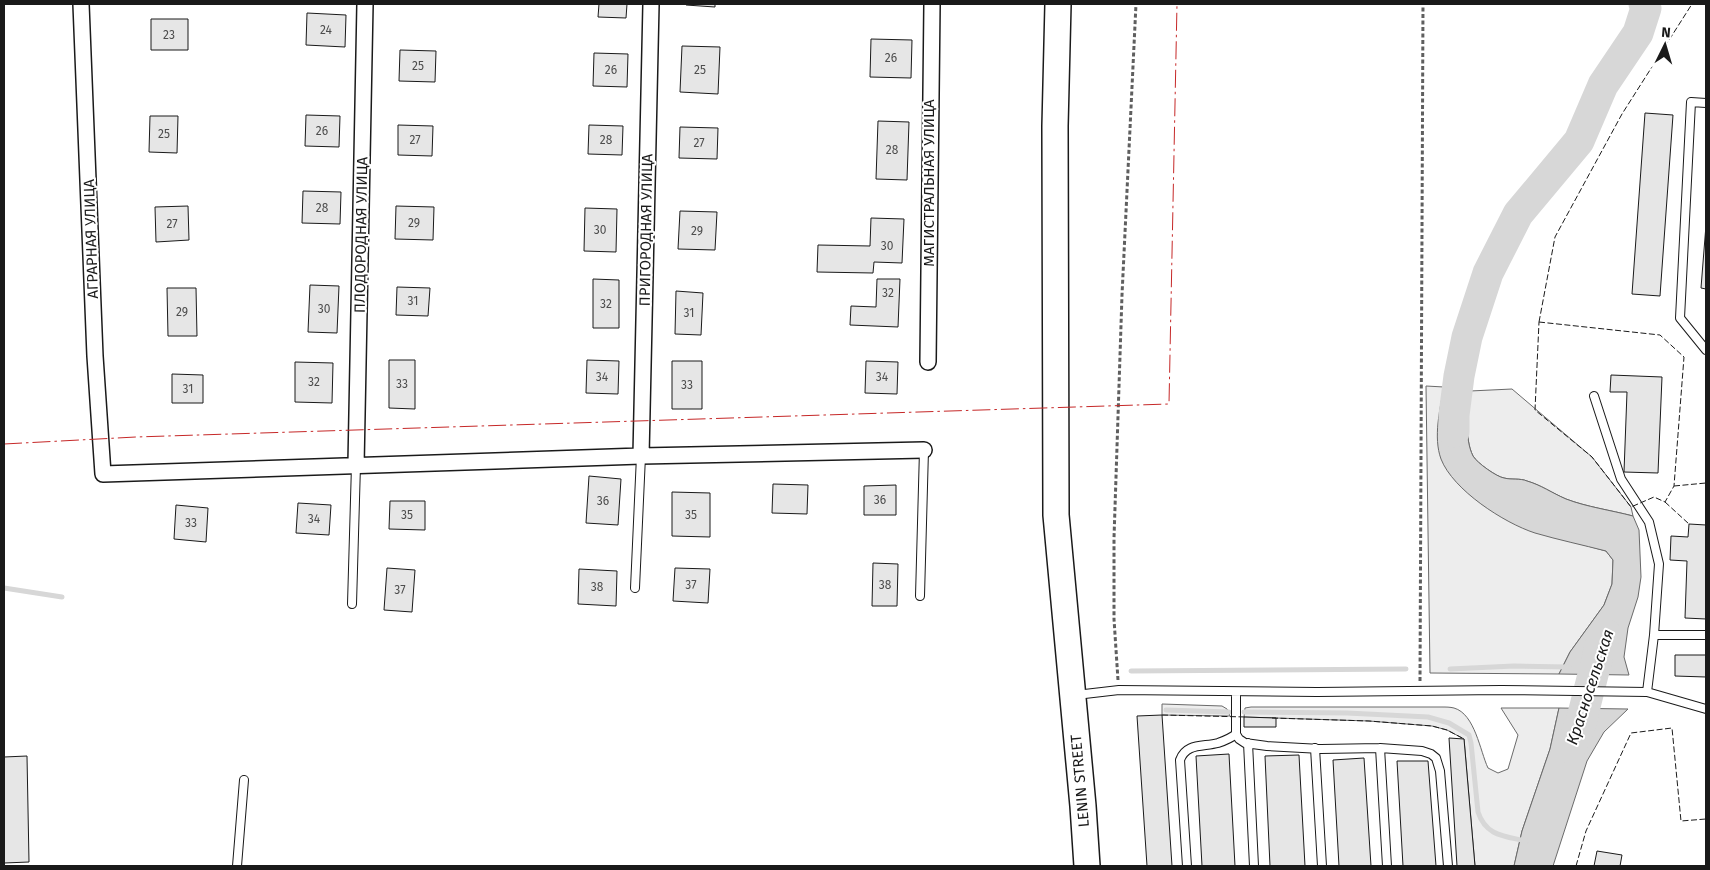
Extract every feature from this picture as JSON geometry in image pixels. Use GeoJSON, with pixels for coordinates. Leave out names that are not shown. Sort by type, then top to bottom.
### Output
{"type":"FeatureCollection","features":[{"type":"Feature","properties":{"kind":"main road","name":"LENIN STREET"},"geometry":{"type":"LineString","coordinates":[[1058,4],[1055,126],[1056,515],[1087,866]]}},
{"type":"Feature","properties":{"kind":"street","name":"АГРАРНАЯ УЛИЦА"},"geometry":{"type":"LineString","coordinates":[[81,4],[103,474],[356,465]]}},
{"type":"Feature","properties":{"kind":"street","name":"ПЛОДОРОДНАЯ УЛИЦА"},"geometry":{"type":"LineString","coordinates":[[356,465],[365,4]]}},
{"type":"Feature","properties":{"kind":"street","name":"ПРИГОРОДНАЯ УЛИЦА"},"geometry":{"type":"LineString","coordinates":[[641,456],[651,4]]}},
{"type":"Feature","properties":{"kind":"street","name":"МАГИСТРАЛЬНАЯ УЛИЦА"},"geometry":{"type":"LineString","coordinates":[[928,362],[932,4]]}},
{"type":"Feature","properties":{"kind":"street"},"geometry":{"type":"LineString","coordinates":[[356,465],[924,450]]}},
{"type":"Feature","properties":{"kind":"lane"},"geometry":{"type":"LineString","coordinates":[[1706,103],[1691,102],[1680,318],[1706,350]]}},
{"type":"Feature","properties":{"kind":"lane"},"geometry":{"type":"LineString","coordinates":[[1594,396],[1622,480],[1649,522],[1659,564],[1654,635],[1647,692]]}},
{"type":"Feature","properties":{"kind":"lane"},"geometry":{"type":"LineString","coordinates":[[920,596],[924,450]]}},
{"type":"Feature","properties":{"kind":"lane"},"geometry":{"type":"LineString","coordinates":[[636,588],[641,456]]}},
{"type":"Feature","properties":{"kind":"lane"},"geometry":{"type":"LineString","coordinates":[[352,604],[356,465]]}},
{"type":"Feature","properties":{"kind":"lane"},"geometry":{"type":"LineString","coordinates":[[1654,635],[1706,635]]}},
{"type":"Feature","properties":{"kind":"lane"},"geometry":{"type":"LineString","coordinates":[[1072,696],[1119,690],[1236,692],[1501,690],[1647,692],[1706,709]]}},
{"type":"Feature","properties":{"kind":"lane"},"geometry":{"type":"LineString","coordinates":[[1236,692],[1236,734],[1239,739],[1248,743],[1267,746],[1380,748],[1422,751],[1436,758],[1440,772],[1448,866]]}},
{"type":"Feature","properties":{"kind":"lane"},"geometry":{"type":"LineString","coordinates":[[1187,866],[1180,760],[1182,753],[1190,748],[1218,742],[1236,734]]}},
{"type":"Feature","properties":{"kind":"lane"},"geometry":{"type":"LineString","coordinates":[[1248,743],[1254,866]]}},
{"type":"Feature","properties":{"kind":"lane"},"geometry":{"type":"LineString","coordinates":[[1315,748],[1322,866]]}},
{"type":"Feature","properties":{"kind":"lane"},"geometry":{"type":"LineString","coordinates":[[1380,748],[1387,866]]}},
{"type":"Feature","properties":{"kind":"lane"},"geometry":{"type":"LineString","coordinates":[[237,866],[244,780]]}},
{"type":"Feature","properties":{"kind":"path"},"geometry":{"type":"LineString","coordinates":[[1119,690],[1114,610],[1114,538],[1122,295],[1136,4]]}},
{"type":"Feature","properties":{"kind":"path"},"geometry":{"type":"LineString","coordinates":[[1420,691],[1423,4]]}},
{"type":"Feature","properties":{"kind":"shaded area"},"geometry":{"type":"Polygon","coordinates":[[[1426,386],[1444,387],[1438,435],[1573,542],[1606,551],[1613,560],[1612,584],[1604,605],[1570,652],[1559,674],[1430,673],[1426,386]]]}},
{"type":"Feature","properties":{"kind":"shaded area"},"geometry":{"type":"Polygon","coordinates":[[[1444,387],[1470,391],[1467,424],[1468,441],[1473,456],[1487,469],[1507,479],[1532,483],[1574,502],[1633,516],[1639,530],[1641,577],[1638,597],[1628,628],[1624,657],[1629,675],[1559,674],[1570,652],[1604,605],[1612,584],[1613,560],[1606,551],[1535,533],[1509,522],[1481,504],[1456,482],[1447,471],[1439,450],[1437,432],[1444,387]]]}},
{"type":"Feature","properties":{"kind":"shaded area"},"geometry":{"type":"Polygon","coordinates":[[[1512,389],[1592,457],[1631,507],[1633,516],[1574,502],[1524,480],[1501,477],[1475,459],[1468,441],[1470,391],[1512,389]]]}},
{"type":"Feature","properties":{"kind":"shaded area"},"geometry":{"type":"Polygon","coordinates":[[[1162,704],[1222,706],[1227,709],[1230,716],[1162,715],[1162,704]]]}},
{"type":"Feature","properties":{"kind":"shaded area"},"geometry":{"type":"Polygon","coordinates":[[[1245,708],[1454,708],[1461,712],[1472,725],[1488,768],[1498,773],[1508,769],[1518,735],[1501,708],[1559,708],[1550,749],[1522,831],[1514,866],[1475,866],[1464,739],[1447,730],[1432,726],[1369,721],[1244,717],[1245,708]]]}},
{"type":"Feature","properties":{"kind":"shaded area"},"geometry":{"type":"Polygon","coordinates":[[[1559,708],[1628,709],[1604,732],[1587,761],[1553,866],[1514,866],[1522,831],[1550,749],[1559,708]]]}},
{"type":"Feature","properties":{"kind":"building"},"geometry":{"type":"Polygon","coordinates":[[[599,4],[627,4],[626,18],[598,17],[599,4]]]}},
{"type":"Feature","properties":{"kind":"building"},"geometry":{"type":"Polygon","coordinates":[[[715,4],[715,7],[686,5],[715,4]]]}},
{"type":"Feature","properties":{"kind":"building"},"geometry":{"type":"Polygon","coordinates":[[[307,13],[346,15],[345,47],[306,45],[307,13]]]}},
{"type":"Feature","properties":{"kind":"building"},"geometry":{"type":"Polygon","coordinates":[[[151,19],[188,19],[188,50],[151,50],[151,19]]]}},
{"type":"Feature","properties":{"kind":"building"},"geometry":{"type":"Polygon","coordinates":[[[871,39],[912,40],[911,78],[870,77],[871,39]]]}},
{"type":"Feature","properties":{"kind":"building"},"geometry":{"type":"Polygon","coordinates":[[[682,46],[720,47],[718,94],[680,92],[682,46]]]}},
{"type":"Feature","properties":{"kind":"building"},"geometry":{"type":"Polygon","coordinates":[[[400,50],[436,51],[435,82],[399,81],[400,50]]]}},
{"type":"Feature","properties":{"kind":"building"},"geometry":{"type":"Polygon","coordinates":[[[594,53],[628,54],[627,87],[593,86],[594,53]]]}},
{"type":"Feature","properties":{"kind":"building"},"geometry":{"type":"Polygon","coordinates":[[[1645,113],[1673,115],[1660,296],[1632,294],[1645,113]]]}},
{"type":"Feature","properties":{"kind":"building"},"geometry":{"type":"Polygon","coordinates":[[[306,115],[340,116],[339,147],[305,146],[306,115]]]}},
{"type":"Feature","properties":{"kind":"building"},"geometry":{"type":"Polygon","coordinates":[[[150,116],[178,116],[177,153],[149,152],[150,116]]]}},
{"type":"Feature","properties":{"kind":"building"},"geometry":{"type":"Polygon","coordinates":[[[878,121],[909,122],[907,180],[876,179],[878,121]]]}},
{"type":"Feature","properties":{"kind":"building"},"geometry":{"type":"Polygon","coordinates":[[[398,125],[433,126],[432,156],[398,155],[398,125]]]}},
{"type":"Feature","properties":{"kind":"building"},"geometry":{"type":"Polygon","coordinates":[[[589,125],[623,126],[622,155],[588,154],[589,125]]]}},
{"type":"Feature","properties":{"kind":"building"},"geometry":{"type":"Polygon","coordinates":[[[680,127],[718,128],[717,159],[679,158],[680,127]]]}},
{"type":"Feature","properties":{"kind":"building"},"geometry":{"type":"Polygon","coordinates":[[[303,191],[341,192],[340,224],[302,223],[303,191]]]}},
{"type":"Feature","properties":{"kind":"building"},"geometry":{"type":"Polygon","coordinates":[[[188,206],[189,240],[156,242],[155,207],[188,206]]]}},
{"type":"Feature","properties":{"kind":"building"},"geometry":{"type":"Polygon","coordinates":[[[396,206],[434,207],[433,240],[395,239],[396,206]]]}},
{"type":"Feature","properties":{"kind":"building"},"geometry":{"type":"Polygon","coordinates":[[[585,208],[617,209],[616,252],[584,251],[585,208]]]}},
{"type":"Feature","properties":{"kind":"building"},"geometry":{"type":"Polygon","coordinates":[[[680,211],[717,212],[715,250],[678,249],[680,211]]]}},
{"type":"Feature","properties":{"kind":"building"},"geometry":{"type":"Polygon","coordinates":[[[871,218],[904,219],[902,263],[874,262],[873,273],[817,272],[818,245],[870,246],[871,218]]]}},
{"type":"Feature","properties":{"kind":"building"},"geometry":{"type":"Polygon","coordinates":[[[1706,225],[1706,289],[1701,288],[1706,225]]]}},
{"type":"Feature","properties":{"kind":"building"},"geometry":{"type":"Polygon","coordinates":[[[593,279],[619,280],[619,328],[593,328],[593,279]]]}},
{"type":"Feature","properties":{"kind":"building"},"geometry":{"type":"Polygon","coordinates":[[[877,279],[900,279],[898,327],[850,325],[851,306],[876,307],[877,279]]]}},
{"type":"Feature","properties":{"kind":"building"},"geometry":{"type":"Polygon","coordinates":[[[310,285],[339,286],[337,333],[308,332],[310,285]]]}},
{"type":"Feature","properties":{"kind":"building"},"geometry":{"type":"Polygon","coordinates":[[[397,287],[430,288],[428,316],[396,315],[397,287]]]}},
{"type":"Feature","properties":{"kind":"building"},"geometry":{"type":"Polygon","coordinates":[[[167,288],[196,288],[197,336],[168,336],[167,288]]]}},
{"type":"Feature","properties":{"kind":"building"},"geometry":{"type":"Polygon","coordinates":[[[676,291],[703,293],[701,335],[675,334],[676,291]]]}},
{"type":"Feature","properties":{"kind":"building"},"geometry":{"type":"Polygon","coordinates":[[[389,360],[415,360],[415,409],[389,408],[389,360]]]}},
{"type":"Feature","properties":{"kind":"building"},"geometry":{"type":"Polygon","coordinates":[[[587,360],[619,361],[618,394],[586,393],[587,360]]]}},
{"type":"Feature","properties":{"kind":"building"},"geometry":{"type":"Polygon","coordinates":[[[672,361],[702,361],[702,409],[672,409],[672,361]]]}},
{"type":"Feature","properties":{"kind":"building"},"geometry":{"type":"Polygon","coordinates":[[[866,361],[898,362],[897,394],[865,393],[866,361]]]}},
{"type":"Feature","properties":{"kind":"building"},"geometry":{"type":"Polygon","coordinates":[[[295,362],[333,363],[332,403],[295,402],[295,362]]]}},
{"type":"Feature","properties":{"kind":"building"},"geometry":{"type":"Polygon","coordinates":[[[172,374],[203,375],[203,403],[172,403],[172,374]]]}},
{"type":"Feature","properties":{"kind":"building"},"geometry":{"type":"Polygon","coordinates":[[[1611,375],[1662,377],[1658,473],[1624,472],[1627,392],[1610,392],[1611,375]]]}},
{"type":"Feature","properties":{"kind":"building"},"geometry":{"type":"Polygon","coordinates":[[[589,476],[621,479],[618,525],[586,523],[589,476]]]}},
{"type":"Feature","properties":{"kind":"building"},"geometry":{"type":"Polygon","coordinates":[[[773,484],[808,485],[807,514],[772,513],[773,484]]]}},
{"type":"Feature","properties":{"kind":"building"},"geometry":{"type":"Polygon","coordinates":[[[896,485],[896,515],[864,515],[864,486],[896,485]]]}},
{"type":"Feature","properties":{"kind":"building"},"geometry":{"type":"Polygon","coordinates":[[[672,492],[710,493],[710,537],[672,536],[672,492]]]}},
{"type":"Feature","properties":{"kind":"building"},"geometry":{"type":"Polygon","coordinates":[[[390,501],[425,501],[425,530],[389,529],[390,501]]]}},
{"type":"Feature","properties":{"kind":"building"},"geometry":{"type":"Polygon","coordinates":[[[298,503],[331,505],[329,535],[296,533],[298,503]]]}},
{"type":"Feature","properties":{"kind":"building"},"geometry":{"type":"Polygon","coordinates":[[[176,505],[208,508],[206,542],[174,539],[176,505]]]}},
{"type":"Feature","properties":{"kind":"building"},"geometry":{"type":"Polygon","coordinates":[[[1689,524],[1706,525],[1706,619],[1685,618],[1687,561],[1670,560],[1671,536],[1688,537],[1689,524]]]}},
{"type":"Feature","properties":{"kind":"building"},"geometry":{"type":"Polygon","coordinates":[[[873,563],[898,564],[897,606],[872,606],[873,563]]]}},
{"type":"Feature","properties":{"kind":"building"},"geometry":{"type":"Polygon","coordinates":[[[387,568],[415,570],[412,612],[384,610],[387,568]]]}},
{"type":"Feature","properties":{"kind":"building"},"geometry":{"type":"Polygon","coordinates":[[[675,568],[710,569],[708,603],[673,601],[675,568]]]}},
{"type":"Feature","properties":{"kind":"building"},"geometry":{"type":"Polygon","coordinates":[[[579,569],[617,571],[616,606],[578,604],[579,569]]]}},
{"type":"Feature","properties":{"kind":"building"},"geometry":{"type":"Polygon","coordinates":[[[1675,655],[1706,655],[1706,677],[1675,676],[1675,655]]]}},
{"type":"Feature","properties":{"kind":"building"},"geometry":{"type":"Polygon","coordinates":[[[1162,715],[1172,866],[1147,866],[1137,716],[1162,715]]]}},
{"type":"Feature","properties":{"kind":"building"},"geometry":{"type":"Polygon","coordinates":[[[1244,717],[1276,718],[1276,727],[1244,727],[1244,717]]]}},
{"type":"Feature","properties":{"kind":"building"},"geometry":{"type":"Polygon","coordinates":[[[1449,738],[1464,739],[1475,866],[1457,866],[1449,738]]]}},
{"type":"Feature","properties":{"kind":"building"},"geometry":{"type":"Polygon","coordinates":[[[1229,754],[1235,866],[1202,866],[1196,756],[1229,754]]]}},
{"type":"Feature","properties":{"kind":"building"},"geometry":{"type":"Polygon","coordinates":[[[1299,755],[1305,866],[1270,866],[1265,756],[1299,755]]]}},
{"type":"Feature","properties":{"kind":"building"},"geometry":{"type":"Polygon","coordinates":[[[27,756],[29,862],[4,863],[4,757],[27,756]]]}},
{"type":"Feature","properties":{"kind":"building"},"geometry":{"type":"Polygon","coordinates":[[[1364,758],[1371,866],[1339,866],[1333,760],[1364,758]]]}},
{"type":"Feature","properties":{"kind":"building"},"geometry":{"type":"Polygon","coordinates":[[[1397,761],[1428,761],[1436,866],[1403,866],[1397,761]]]}},
{"type":"Feature","properties":{"kind":"building"},"geometry":{"type":"Polygon","coordinates":[[[1597,851],[1622,855],[1620,866],[1594,866],[1597,851]]]}},
{"type":"Feature","properties":{"kind":"waterway","name":"Красносельская"},"geometry":{"type":"LineString","coordinates":[[1454,432],[1454,415],[1459,376],[1467,337],[1488,273],[1518,214],[1579,141],[1603,85],[1638,33],[1646,8],[1644,4]]}},
{"type":"Feature","properties":{"kind":"waterway"},"geometry":{"type":"LineString","coordinates":[[4,588],[62,597]]}},
{"type":"Feature","properties":{"kind":"waterway","name":"Красносельская"},"geometry":{"type":"LineString","coordinates":[[1570,748],[1580,726],[1600,647],[1606,634]]}},
{"type":"Feature","properties":{"kind":"waterway"},"geometry":{"type":"LineString","coordinates":[[1450,669],[1514,666],[1569,667]]}},
{"type":"Feature","properties":{"kind":"waterway"},"geometry":{"type":"LineString","coordinates":[[1131,671],[1406,669]]}},
{"type":"Feature","properties":{"kind":"waterway"},"geometry":{"type":"LineString","coordinates":[[1166,710],[1229,712]]}},
{"type":"Feature","properties":{"kind":"waterway"},"geometry":{"type":"LineString","coordinates":[[1244,712],[1347,713],[1428,717],[1449,723],[1469,735],[1478,812],[1481,820],[1497,834],[1526,841]]}},
{"type":"Feature","properties":{"kind":"fence"},"geometry":{"type":"LineString","coordinates":[[1539,322],[1555,237],[1622,114],[1692,4]]}},
{"type":"Feature","properties":{"kind":"fence"},"geometry":{"type":"LineString","coordinates":[[1539,322],[1660,335],[1684,357],[1674,486],[1665,502],[1654,497],[1631,507],[1592,457],[1535,410],[1539,322]]}},
{"type":"Feature","properties":{"kind":"fence"},"geometry":{"type":"LineString","coordinates":[[1674,486],[1706,483]]}},
{"type":"Feature","properties":{"kind":"fence"},"geometry":{"type":"LineString","coordinates":[[1665,502],[1689,524]]}},
{"type":"Feature","properties":{"kind":"fence"},"geometry":{"type":"LineString","coordinates":[[1162,715],[1247,717]]}},
{"type":"Feature","properties":{"kind":"fence"},"geometry":{"type":"LineString","coordinates":[[1272,718],[1369,721],[1432,726],[1447,730],[1464,739]]}},
{"type":"Feature","properties":{"kind":"fence"},"geometry":{"type":"LineString","coordinates":[[1576,866],[1586,831],[1631,733],[1672,728],[1681,821],[1706,819]]}},
{"type":"Feature","properties":{"kind":"power"},"geometry":{"type":"LineString","coordinates":[[4,444],[136,437],[1169,404],[1177,4]]}}]}
